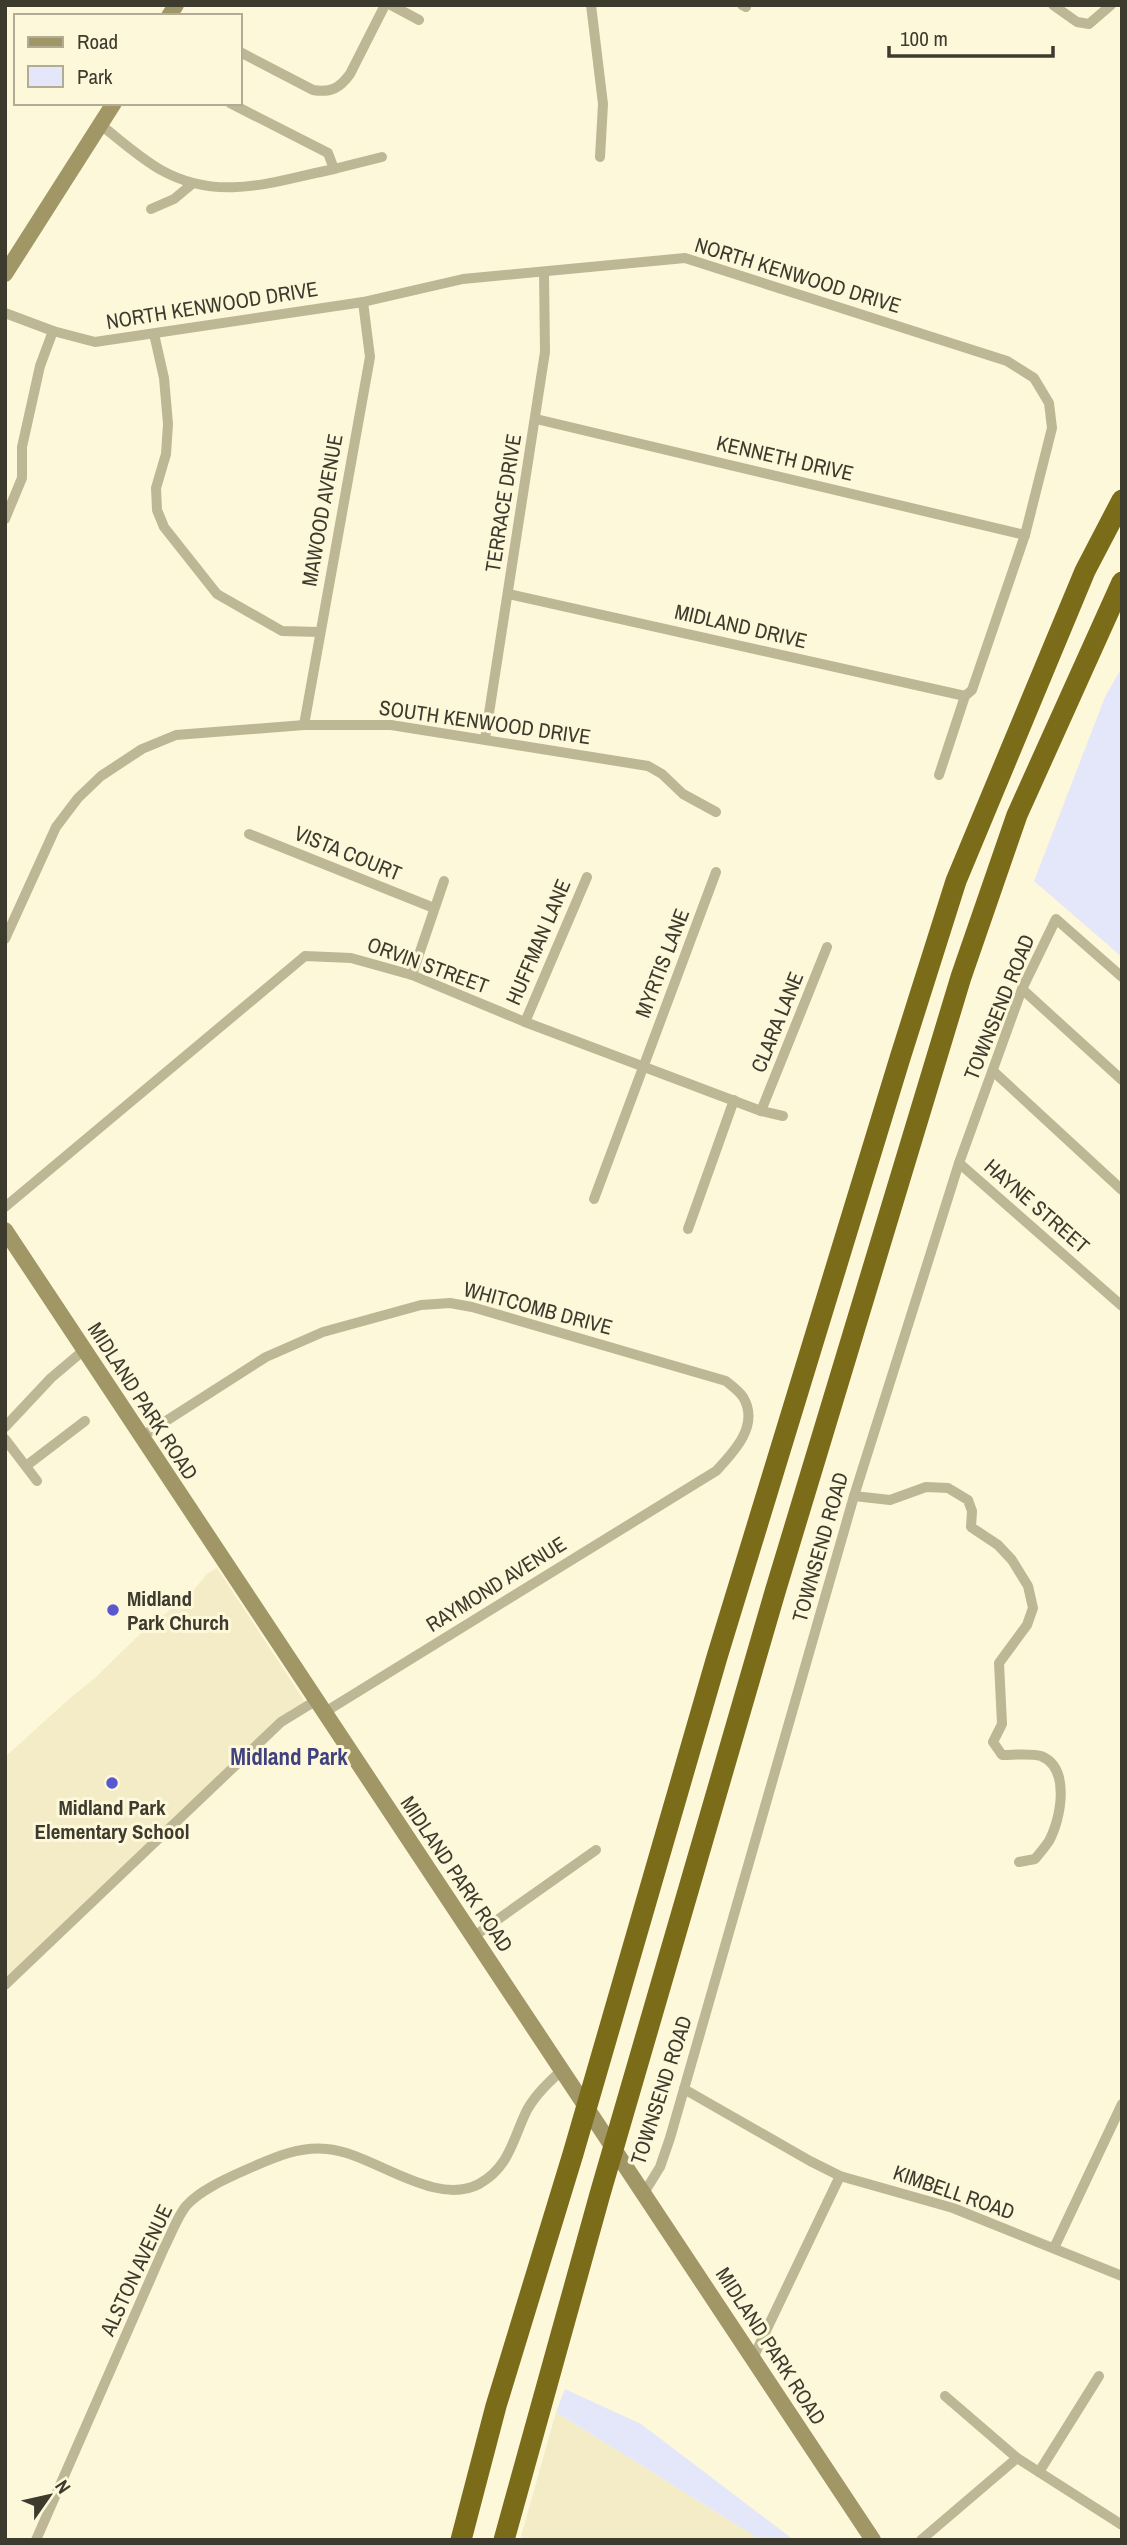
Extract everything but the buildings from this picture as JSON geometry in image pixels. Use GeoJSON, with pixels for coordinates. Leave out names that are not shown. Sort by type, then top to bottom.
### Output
{"type":"FeatureCollection","features":[{"type":"Feature","properties":{"kind":"highway"},"geometry":{"type":"LineString","coordinates":[[461,2540],[496,2406],[573,2154],[721,1644],[956,881],[1085,571],[1122,500]]}},
{"type":"Feature","properties":{"kind":"highway"},"geometry":{"type":"LineString","coordinates":[[504,2540],[600,2194],[775,1592],[961,977],[1017,815],[1122,582]]}},
{"type":"Feature","properties":{"kind":"street"},"geometry":{"type":"LineString","coordinates":[[242,53],[313,90],[333,90],[343,84],[351,74],[385,5]]}},
{"type":"Feature","properties":{"kind":"street"},"geometry":{"type":"LineString","coordinates":[[391,5],[419,20]]}},
{"type":"Feature","properties":{"kind":"street"},"geometry":{"type":"LineString","coordinates":[[591,5],[603,104],[600,157]]}},
{"type":"Feature","properties":{"kind":"street"},"geometry":{"type":"LineString","coordinates":[[1052,5],[1077,22],[1089,24],[1111,5]]}},
{"type":"Feature","properties":{"kind":"street"},"geometry":{"type":"LineString","coordinates":[[5,274],[113,105]]}},
{"type":"Feature","properties":{"kind":"street"},"geometry":{"type":"LineString","coordinates":[[234,105],[328,153],[334,169]]}},
{"type":"Feature","properties":{"kind":"street"},"geometry":{"type":"LineString","coordinates":[[101,125],[160,170],[192,184],[225,189],[334,169],[382,157]]}},
{"type":"Feature","properties":{"kind":"street"},"geometry":{"type":"LineString","coordinates":[[151,209],[174,199],[192,184]]}},
{"type":"Feature","properties":{"kind":"street","name":"NORTH KENWOOD DRIVE"},"geometry":{"type":"LineString","coordinates":[[5,313],[53,331],[95,342],[363,302],[463,279],[685,258],[1007,361],[1034,379],[1049,403],[1052,428],[1025,535],[972,690],[965,696],[939,775]]}},
{"type":"Feature","properties":{"kind":"street","name":"TERRACE DRIVE"},"geometry":{"type":"LineString","coordinates":[[485,739],[545,352],[544,273]]}},
{"type":"Feature","properties":{"kind":"street","name":"MAWOOD AVENUE"},"geometry":{"type":"LineString","coordinates":[[304,725],[370,357],[363,302]]}},
{"type":"Feature","properties":{"kind":"street"},"geometry":{"type":"LineString","coordinates":[[5,519],[22,478],[22,447],[40,366],[53,331]]}},
{"type":"Feature","properties":{"kind":"street"},"geometry":{"type":"LineString","coordinates":[[154,334],[164,378],[168,424],[166,454],[156,488],[157,510],[164,527],[217,594],[282,631],[320,632]]}},
{"type":"Feature","properties":{"kind":"street","name":"KENNETH DRIVE"},"geometry":{"type":"LineString","coordinates":[[536,419],[1025,535]]}},
{"type":"Feature","properties":{"kind":"street","name":"MIDLAND DRIVE"},"geometry":{"type":"LineString","coordinates":[[508,594],[965,696]]}},
{"type":"Feature","properties":{"kind":"street","name":"SOUTH KENWOOD DRIVE"},"geometry":{"type":"LineString","coordinates":[[5,939],[56,827],[78,798],[101,776],[142,749],[176,735],[304,725],[391,725],[648,766],[684,794],[716,812]]}},
{"type":"Feature","properties":{"kind":"street","name":"VISTA COURT"},"geometry":{"type":"LineString","coordinates":[[248,834],[434,908]]}},
{"type":"Feature","properties":{"kind":"street","name":"MYRTIS LANE"},"geometry":{"type":"LineString","coordinates":[[594,1199],[716,872]]}},
{"type":"Feature","properties":{"kind":"street","name":"HUFFMAN LANE"},"geometry":{"type":"LineString","coordinates":[[525,1022],[587,877]]}},
{"type":"Feature","properties":{"kind":"street"},"geometry":{"type":"LineString","coordinates":[[412,975],[444,881]]}},
{"type":"Feature","properties":{"kind":"street","name":"TOWNSEND ROAD"},"geometry":{"type":"LineString","coordinates":[[644,2193],[660,2167],[684,2088],[854,1496],[959,1163],[1022,989],[1056,919],[1122,977]]}},
{"type":"Feature","properties":{"kind":"street","name":"CLARA LANE"},"geometry":{"type":"LineString","coordinates":[[761,1111],[827,947]]}},
{"type":"Feature","properties":{"kind":"street","name":"ORVIN STREET"},"geometry":{"type":"LineString","coordinates":[[5,1208],[305,956],[351,958],[412,975],[643,1067],[761,1111],[783,1116]]}},
{"type":"Feature","properties":{"kind":"street"},"geometry":{"type":"LineString","coordinates":[[1022,989],[1122,1080]]}},
{"type":"Feature","properties":{"kind":"street"},"geometry":{"type":"LineString","coordinates":[[993,1071],[1122,1190]]}},
{"type":"Feature","properties":{"kind":"street"},"geometry":{"type":"LineString","coordinates":[[688,1229],[734,1100]]}},
{"type":"Feature","properties":{"kind":"street","name":"HAYNE STREET"},"geometry":{"type":"LineString","coordinates":[[959,1163],[1122,1306]]}},
{"type":"Feature","properties":{"kind":"street","name":"MIDLAND PARK ROAD"},"geometry":{"type":"LineString","coordinates":[[5,1230],[10,1248],[84,1350],[873,2540]]}},
{"type":"Feature","properties":{"kind":"street","name":"WHITCOMB DRIVE"},"geometry":{"type":"LineString","coordinates":[[141,1437],[266,1357],[323,1332],[421,1305],[450,1304],[472,1307],[726,1381],[743,1395],[748,1411],[746,1429],[739,1446],[716,1471],[688,1488]]}},
{"type":"Feature","properties":{"kind":"street"},"geometry":{"type":"LineString","coordinates":[[5,1427],[51,1378],[84,1350]]}},
{"type":"Feature","properties":{"kind":"street"},"geometry":{"type":"LineString","coordinates":[[26,1466],[85,1421]]}},
{"type":"Feature","properties":{"kind":"street"},"geometry":{"type":"LineString","coordinates":[[5,1439],[37,1481]]}},
{"type":"Feature","properties":{"kind":"street"},"geometry":{"type":"LineString","coordinates":[[854,1496],[890,1500],[926,1487],[948,1488],[968,1500],[972,1511],[971,1527],[998,1545],[1012,1560],[1028,1586],[1033,1608],[1027,1625],[999,1663],[1002,1724],[993,1742],[1002,1755],[1041,1756],[1056,1768],[1061,1780],[1060,1804],[1049,1840],[1035,1859],[1018,1862]]}},
{"type":"Feature","properties":{"kind":"street","name":"RAYMOND AVENUE"},"geometry":{"type":"LineString","coordinates":[[5,1985],[281,1722],[321,1706],[688,1488]]}},
{"type":"Feature","properties":{"kind":"street"},"geometry":{"type":"LineString","coordinates":[[473,1937],[596,1850]]}},
{"type":"Feature","properties":{"kind":"street","name":"ALSTON AVENUE"},"geometry":{"type":"LineString","coordinates":[[36,2540],[164,2248],[186,2206],[207,2190],[237,2174],[302,2149],[328,2149],[357,2156],[407,2180],[433,2186],[455,2189],[478,2185],[500,2166],[514,2146],[527,2110],[543,2088],[562,2070]]}},
{"type":"Feature","properties":{"kind":"street","name":"KIMBELL ROAD"},"geometry":{"type":"LineString","coordinates":[[684,2088],[840,2176],[953,2208],[1122,2277]]}},
{"type":"Feature","properties":{"kind":"street"},"geometry":{"type":"LineString","coordinates":[[1054,2248],[1122,2104]]}},
{"type":"Feature","properties":{"kind":"street"},"geometry":{"type":"LineString","coordinates":[[753,2358],[840,2176]]}},
{"type":"Feature","properties":{"kind":"street"},"geometry":{"type":"LineString","coordinates":[[1039,2472],[1099,2376]]}},
{"type":"Feature","properties":{"kind":"street"},"geometry":{"type":"LineString","coordinates":[[945,2396],[1017,2458],[1122,2525]]}},
{"type":"Feature","properties":{"kind":"street"},"geometry":{"type":"LineString","coordinates":[[920,2540],[1017,2458]]}},
{"type":"Feature","properties":{"kind":"shaded area","name":"Midland Park Elementary School"},"geometry":{"type":"Polygon","coordinates":[[[217,1568],[307,1705],[5,1986],[5,1757],[95,1678],[139,1635],[191,1593],[207,1574],[217,1568]]]}},
{"type":"Feature","properties":{"kind":"shaded area"},"geometry":{"type":"Polygon","coordinates":[[[556,2412],[761,2540],[520,2540],[556,2412]]]}},
{"type":"Feature","properties":{"kind":"green space"},"geometry":{"type":"Polygon","coordinates":[[[1122,667],[1122,957],[1034,881],[1105,697],[1122,667]]]}},
{"type":"Feature","properties":{"kind":"green space"},"geometry":{"type":"Polygon","coordinates":[[[565,2389],[641,2424],[794,2540],[761,2540],[556,2412],[565,2389]]]}},
{"type":"Feature","properties":{"kind":"place","name":"Midland Park Church"},"geometry":{"type":"Point","coordinates":[113,1610]}},
{"type":"Feature","properties":{"kind":"place","name":"Midland Park Elementary School"},"geometry":{"type":"Point","coordinates":[112,1783]}},
{"type":"Feature","properties":{"kind":"district","name":"Midland Park"},"geometry":{"type":"Point","coordinates":[289,1756]}}]}
